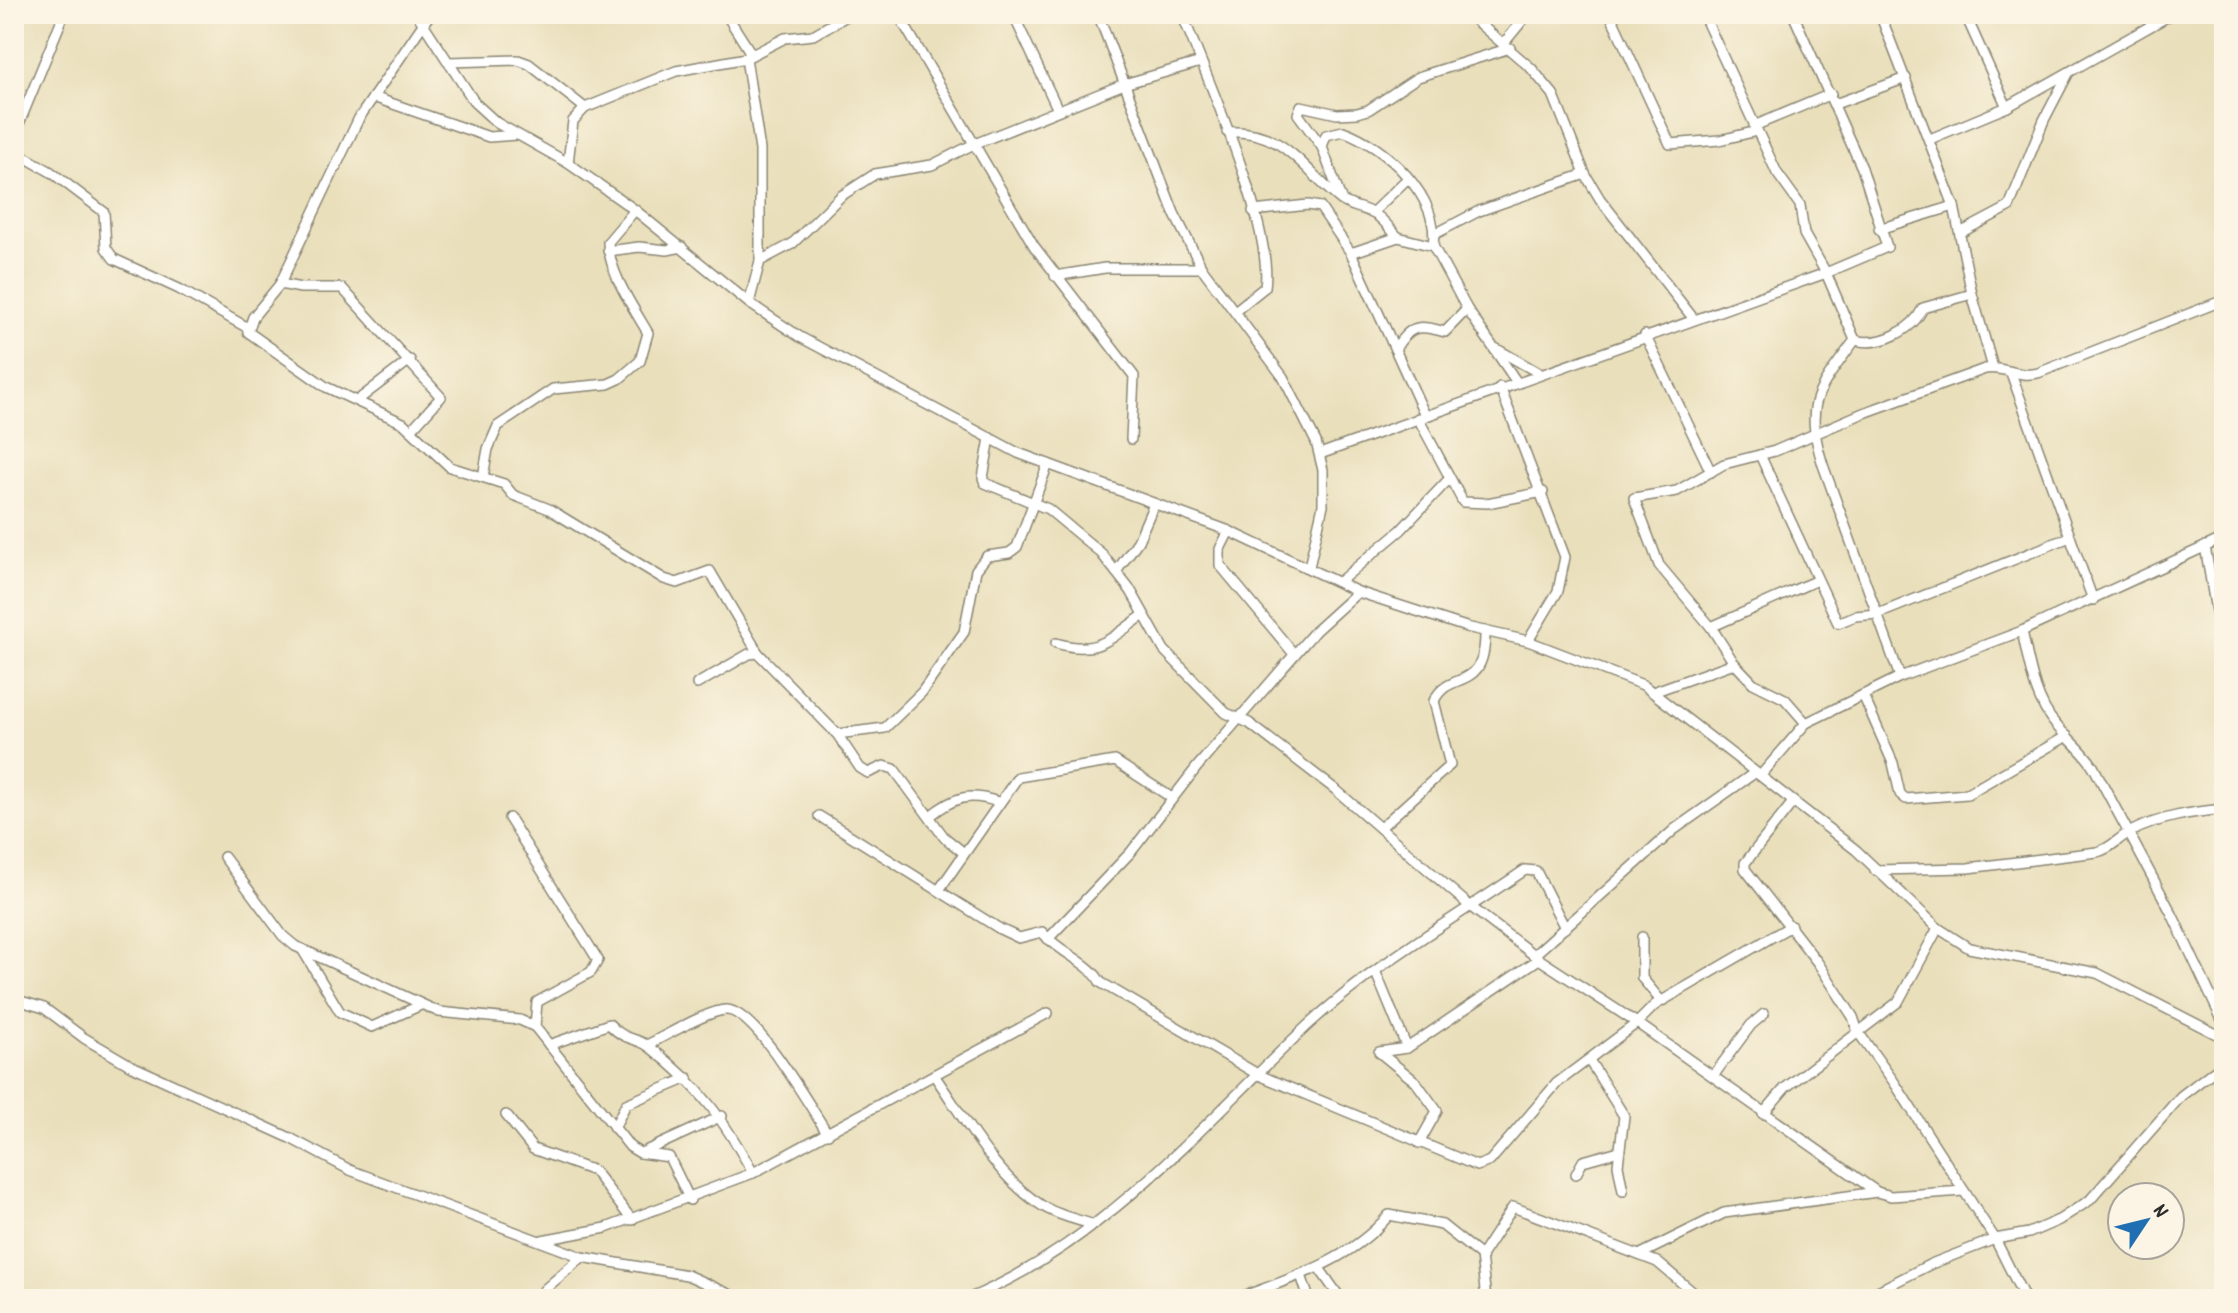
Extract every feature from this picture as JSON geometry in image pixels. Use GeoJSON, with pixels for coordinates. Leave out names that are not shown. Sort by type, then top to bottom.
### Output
{"type":"FeatureCollection","features":[{"type":"Feature","properties":{"kind":"street"},"geometry":{"type":"LineString","coordinates":[[14,136],[64,14]]}},
{"type":"Feature","properties":{"kind":"street"},"geometry":{"type":"LineString","coordinates":[[248,328],[280,284],[337,170],[354,127],[420,18],[430,14]]}},
{"type":"Feature","properties":{"kind":"street"},"geometry":{"type":"LineString","coordinates":[[726,14],[749,57],[760,150],[760,261],[749,303]]}},
{"type":"Feature","properties":{"kind":"street"},"geometry":{"type":"LineString","coordinates":[[568,163],[573,121],[585,108],[676,71],[749,57],[785,38],[813,35],[850,14]]}},
{"type":"Feature","properties":{"kind":"street"},"geometry":{"type":"LineString","coordinates":[[898,14],[972,145],[1055,276],[1134,376],[1131,439]]}},
{"type":"Feature","properties":{"kind":"street"},"geometry":{"type":"LineString","coordinates":[[1013,14],[1058,110]]}},
{"type":"Feature","properties":{"kind":"street"},"geometry":{"type":"LineString","coordinates":[[1098,14],[1174,213],[1202,268],[1283,377],[1320,454],[1323,505],[1309,567]]}},
{"type":"Feature","properties":{"kind":"street"},"geometry":{"type":"LineString","coordinates":[[1182,14],[1227,132],[1267,262],[1265,287],[1235,311]]}},
{"type":"Feature","properties":{"kind":"street"},"geometry":{"type":"LineString","coordinates":[[1468,14],[1507,45],[1553,94],[1585,174],[1628,237],[1693,318]]}},
{"type":"Feature","properties":{"kind":"street"},"geometry":{"type":"LineString","coordinates":[[1341,199],[1322,147],[1298,114],[1301,106],[1337,114],[1368,110],[1418,77],[1507,45],[1528,14]]}},
{"type":"Feature","properties":{"kind":"street"},"geometry":{"type":"LineString","coordinates":[[1610,14],[1670,144],[1720,140],[1833,99],[1906,78]]}},
{"type":"Feature","properties":{"kind":"street"},"geometry":{"type":"LineString","coordinates":[[1703,14],[1777,173],[1800,205],[1804,234],[1826,273],[1855,340]]}},
{"type":"Feature","properties":{"kind":"street"},"geometry":{"type":"LineString","coordinates":[[1320,454],[1516,381],[1826,273],[1887,247],[1862,168],[1793,14]]}},
{"type":"Feature","properties":{"kind":"street"},"geometry":{"type":"LineString","coordinates":[[1880,14],[1954,206],[1972,294],[1993,368]]}},
{"type":"Feature","properties":{"kind":"street"},"geometry":{"type":"LineString","coordinates":[[1965,14],[2007,107]]}},
{"type":"Feature","properties":{"kind":"street"},"geometry":{"type":"LineString","coordinates":[[1930,139],[2007,107],[2172,14]]}},
{"type":"Feature","properties":{"kind":"street"},"geometry":{"type":"LineString","coordinates":[[420,18],[475,103],[517,135],[568,163],[635,210],[749,303],[800,337],[990,438],[1048,464],[1229,531],[1358,592],[1528,641],[1597,665],[1653,692],[1793,802],[1875,870],[1938,928],[1976,951],[2097,973],[2224,1038]]}},
{"type":"Feature","properties":{"kind":"street"},"geometry":{"type":"LineString","coordinates":[[448,62],[518,60],[529,64],[585,108]]}},
{"type":"Feature","properties":{"kind":"street"},"geometry":{"type":"LineString","coordinates":[[760,261],[792,244],[841,196],[875,174],[926,167],[972,145],[1124,84],[1201,62]]}},
{"type":"Feature","properties":{"kind":"street"},"geometry":{"type":"LineString","coordinates":[[1960,233],[2009,207],[2044,120],[2068,74]]}},
{"type":"Feature","properties":{"kind":"street"},"geometry":{"type":"LineString","coordinates":[[373,97],[489,137],[517,135]]}},
{"type":"Feature","properties":{"kind":"street"},"geometry":{"type":"LineString","coordinates":[[1227,132],[1255,131],[1269,138],[1309,168],[1341,199],[1372,213],[1398,237],[1433,246]]}},
{"type":"Feature","properties":{"kind":"street"},"geometry":{"type":"LineString","coordinates":[[1322,147],[1326,135],[1343,131],[1355,135],[1384,153],[1407,179],[1422,199],[1435,234],[1433,246],[1467,309],[1516,381]]}},
{"type":"Feature","properties":{"kind":"street"},"geometry":{"type":"LineString","coordinates":[[14,151],[51,172],[104,212],[106,248],[114,259],[179,289],[248,328],[251,336],[305,374],[412,429],[450,467],[504,484],[513,495],[549,509],[671,583],[684,582],[710,571],[758,653],[837,734],[863,771],[868,773],[884,766],[894,769],[944,837],[964,853]]}},
{"type":"Feature","properties":{"kind":"street"},"geometry":{"type":"LineString","coordinates":[[1435,234],[1479,211],[1585,174]]}},
{"type":"Feature","properties":{"kind":"street"},"geometry":{"type":"LineString","coordinates":[[1372,213],[1407,179]]}},
{"type":"Feature","properties":{"kind":"street"},"geometry":{"type":"LineString","coordinates":[[1253,211],[1308,205],[1320,207],[1351,253],[1449,479],[1463,502],[1469,504],[1543,492]]}},
{"type":"Feature","properties":{"kind":"street"},"geometry":{"type":"LineString","coordinates":[[1879,229],[1954,206]]}},
{"type":"Feature","properties":{"kind":"street"},"geometry":{"type":"LineString","coordinates":[[483,477],[488,449],[498,426],[553,389],[608,384],[640,361],[648,333],[608,251],[609,238],[635,210]]}},
{"type":"Feature","properties":{"kind":"street"},"geometry":{"type":"LineString","coordinates":[[1351,253],[1398,237]]}},
{"type":"Feature","properties":{"kind":"street"},"geometry":{"type":"LineString","coordinates":[[608,251],[682,247]]}},
{"type":"Feature","properties":{"kind":"street"},"geometry":{"type":"LineString","coordinates":[[1055,276],[1105,268],[1202,268]]}},
{"type":"Feature","properties":{"kind":"street"},"geometry":{"type":"LineString","coordinates":[[280,284],[301,288],[342,288],[410,360],[441,397],[412,429]]}},
{"type":"Feature","properties":{"kind":"street"},"geometry":{"type":"LineString","coordinates":[[1855,340],[1876,342],[1916,323],[1923,308],[1972,294]]}},
{"type":"Feature","properties":{"kind":"street"},"geometry":{"type":"LineString","coordinates":[[1806,723],[1785,699],[1753,683],[1734,663],[1711,627],[1659,565],[1634,498],[1677,491],[1711,472],[1993,368],[2021,376],[2038,373],[2224,300]]}},
{"type":"Feature","properties":{"kind":"street"},"geometry":{"type":"LineString","coordinates":[[1395,349],[1408,329],[1420,325],[1445,332],[1467,309]]}},
{"type":"Feature","properties":{"kind":"street"},"geometry":{"type":"LineString","coordinates":[[1645,335],[1711,472]]}},
{"type":"Feature","properties":{"kind":"street"},"geometry":{"type":"LineString","coordinates":[[1855,340],[1818,393],[1813,434],[1900,677]]}},
{"type":"Feature","properties":{"kind":"street"},"geometry":{"type":"LineString","coordinates":[[1495,348],[1539,373]]}},
{"type":"Feature","properties":{"kind":"street"},"geometry":{"type":"LineString","coordinates":[[358,400],[410,360]]}},
{"type":"Feature","properties":{"kind":"street"},"geometry":{"type":"LineString","coordinates":[[2011,372],[2093,600]]}},
{"type":"Feature","properties":{"kind":"street"},"geometry":{"type":"LineString","coordinates":[[1500,387],[1564,550],[1564,574],[1528,641]]}},
{"type":"Feature","properties":{"kind":"street"},"geometry":{"type":"LineString","coordinates":[[990,438],[983,481],[1033,501],[1085,540],[1116,572],[1170,658],[1226,713],[1249,723],[1299,761],[1471,907],[1536,957],[1637,1023],[1877,1192],[1891,1196],[1964,1191]]}},
{"type":"Feature","properties":{"kind":"street"},"geometry":{"type":"LineString","coordinates":[[1760,455],[1815,581],[1838,623],[1855,616],[1878,614],[2070,537]]}},
{"type":"Feature","properties":{"kind":"street"},"geometry":{"type":"LineString","coordinates":[[837,734],[885,728],[922,692],[964,632],[976,570],[987,556],[1009,553],[1017,547],[1048,464]]}},
{"type":"Feature","properties":{"kind":"street"},"geometry":{"type":"LineString","coordinates":[[1339,582],[1401,530],[1449,479]]}},
{"type":"Feature","properties":{"kind":"street"},"geometry":{"type":"LineString","coordinates":[[1116,572],[1138,541],[1154,504]]}},
{"type":"Feature","properties":{"kind":"street"},"geometry":{"type":"LineString","coordinates":[[1229,531],[1220,549],[1220,565],[1294,654]]}},
{"type":"Feature","properties":{"kind":"street"},"geometry":{"type":"LineString","coordinates":[[1419,1143],[1437,1111],[1416,1082],[1379,1052],[1407,1048],[1536,957],[1675,829],[1757,775],[1806,723],[1900,677],[2022,631],[2224,538]]}},
{"type":"Feature","properties":{"kind":"street"},"geometry":{"type":"LineString","coordinates":[[2205,546],[2224,658]]}},
{"type":"Feature","properties":{"kind":"street"},"geometry":{"type":"LineString","coordinates":[[1711,627],[1815,581]]}},
{"type":"Feature","properties":{"kind":"street"},"geometry":{"type":"LineString","coordinates":[[1048,939],[1131,852],[1172,798],[1294,654],[1336,609],[1358,592]]}},
{"type":"Feature","properties":{"kind":"street"},"geometry":{"type":"LineString","coordinates":[[1056,643],[1080,650],[1094,648],[1144,615]]}},
{"type":"Feature","properties":{"kind":"street"},"geometry":{"type":"LineString","coordinates":[[1380,828],[1450,765],[1434,701],[1437,694],[1477,671],[1485,654],[1485,631]]}},
{"type":"Feature","properties":{"kind":"street"},"geometry":{"type":"LineString","coordinates":[[2022,631],[2046,711],[2087,757],[2129,832],[2224,1024]]}},
{"type":"Feature","properties":{"kind":"street"},"geometry":{"type":"LineString","coordinates":[[697,684],[749,654],[758,653]]}},
{"type":"Feature","properties":{"kind":"street"},"geometry":{"type":"LineString","coordinates":[[1653,692],[1734,663]]}},
{"type":"Feature","properties":{"kind":"street"},"geometry":{"type":"LineString","coordinates":[[1863,695],[1893,763],[1900,794],[1906,799],[1967,794],[2067,736]]}},
{"type":"Feature","properties":{"kind":"street"},"geometry":{"type":"LineString","coordinates":[[939,890],[1018,777],[1106,761],[1121,764],[1172,798]]}},
{"type":"Feature","properties":{"kind":"street"},"geometry":{"type":"LineString","coordinates":[[930,816],[955,798],[979,795],[998,802]]}},
{"type":"Feature","properties":{"kind":"street"},"geometry":{"type":"LineString","coordinates":[[1793,802],[1745,863],[1745,869],[1791,926],[1853,1017],[1858,1032],[1995,1239],[2025,1299]]}},
{"type":"Feature","properties":{"kind":"street"},"geometry":{"type":"LineString","coordinates":[[1875,870],[1968,868],[2097,852],[2107,849],[2129,832],[2183,813],[2224,809]]}},
{"type":"Feature","properties":{"kind":"street"},"geometry":{"type":"LineString","coordinates":[[819,816],[1000,929],[1019,938],[1041,932],[1095,973],[1100,982],[1259,1075],[1318,1097],[1467,1164],[1484,1165],[1534,1105],[1557,1083],[1637,1023],[1661,1001],[1791,926]]}},
{"type":"Feature","properties":{"kind":"street"},"geometry":{"type":"LineString","coordinates":[[509,818],[598,960],[591,972],[537,1002],[535,1027]]}},
{"type":"Feature","properties":{"kind":"street"},"geometry":{"type":"LineString","coordinates":[[224,857],[283,936],[302,949],[421,1005],[458,1015],[520,1020],[535,1027],[614,1128],[640,1153],[669,1157],[690,1200]]}},
{"type":"Feature","properties":{"kind":"street"},"geometry":{"type":"LineString","coordinates":[[968,1299],[1041,1263],[1094,1225],[1199,1135],[1308,1025],[1376,973],[1531,869],[1542,880],[1565,928]]}},
{"type":"Feature","properties":{"kind":"street"},"geometry":{"type":"LineString","coordinates":[[1763,1114],[1785,1088],[1898,1002],[1938,928]]}},
{"type":"Feature","properties":{"kind":"street"},"geometry":{"type":"LineString","coordinates":[[1642,937],[1642,978],[1661,1001]]}},
{"type":"Feature","properties":{"kind":"street"},"geometry":{"type":"LineString","coordinates":[[302,949],[342,1014],[372,1027],[421,1005]]}},
{"type":"Feature","properties":{"kind":"street"},"geometry":{"type":"LineString","coordinates":[[1376,973],[1407,1048]]}},
{"type":"Feature","properties":{"kind":"street"},"geometry":{"type":"LineString","coordinates":[[14,1005],[24,1002],[44,1008],[84,1038],[130,1065],[288,1137],[350,1170],[582,1257],[687,1275],[740,1299]]}},
{"type":"Feature","properties":{"kind":"street"},"geometry":{"type":"LineString","coordinates":[[647,1045],[720,1011],[740,1014],[758,1031],[828,1134]]}},
{"type":"Feature","properties":{"kind":"street"},"geometry":{"type":"LineString","coordinates":[[542,1240],[632,1220],[753,1173],[1048,1013]]}},
{"type":"Feature","properties":{"kind":"street"},"geometry":{"type":"LineString","coordinates":[[1713,1076],[1751,1025],[1764,1014]]}},
{"type":"Feature","properties":{"kind":"street"},"geometry":{"type":"LineString","coordinates":[[549,1045],[609,1024],[622,1038],[647,1045],[688,1078],[722,1116],[753,1173]]}},
{"type":"Feature","properties":{"kind":"street"},"geometry":{"type":"LineString","coordinates":[[1589,1060],[1624,1116],[1619,1151],[1623,1191]]}},
{"type":"Feature","properties":{"kind":"street"},"geometry":{"type":"LineString","coordinates":[[1862,1299],[1931,1264],[1995,1239],[2039,1229],[2090,1200],[2181,1096],[2224,1063]]}},
{"type":"Feature","properties":{"kind":"street"},"geometry":{"type":"LineString","coordinates":[[934,1075],[994,1161],[1023,1192],[1050,1210],[1094,1225]]}},
{"type":"Feature","properties":{"kind":"street"},"geometry":{"type":"LineString","coordinates":[[614,1128],[626,1104],[688,1078]]}},
{"type":"Feature","properties":{"kind":"street"},"geometry":{"type":"LineString","coordinates":[[506,1115],[533,1149],[594,1171],[632,1220]]}},
{"type":"Feature","properties":{"kind":"street"},"geometry":{"type":"LineString","coordinates":[[640,1153],[722,1116]]}},
{"type":"Feature","properties":{"kind":"street"},"geometry":{"type":"LineString","coordinates":[[1576,1174],[1583,1161],[1619,1151]]}},
{"type":"Feature","properties":{"kind":"street"},"geometry":{"type":"LineString","coordinates":[[1639,1255],[1724,1213],[1877,1192]]}},
{"type":"Feature","properties":{"kind":"street"},"geometry":{"type":"LineString","coordinates":[[1486,1299],[1481,1256],[1513,1207],[1657,1262],[1701,1299]]}},
{"type":"Feature","properties":{"kind":"street"},"geometry":{"type":"LineString","coordinates":[[1236,1299],[1319,1268],[1360,1244],[1389,1215],[1442,1225],[1481,1256]]}},
{"type":"Feature","properties":{"kind":"street"},"geometry":{"type":"LineString","coordinates":[[565,1235],[570,1252]]}},
{"type":"Feature","properties":{"kind":"street"},"geometry":{"type":"LineString","coordinates":[[542,1299],[544,1290],[582,1257]]}},
{"type":"Feature","properties":{"kind":"street"},"geometry":{"type":"LineString","coordinates":[[1319,1268],[1341,1299]]}},
{"type":"Feature","properties":{"kind":"street"},"geometry":{"type":"LineString","coordinates":[[1301,1275],[1309,1299]]}},
{"type":"Feature","properties":{"kind":"street"},"geometry":{"type":"LineString","coordinates":[[14,1292],[22,1299]]}}]}
